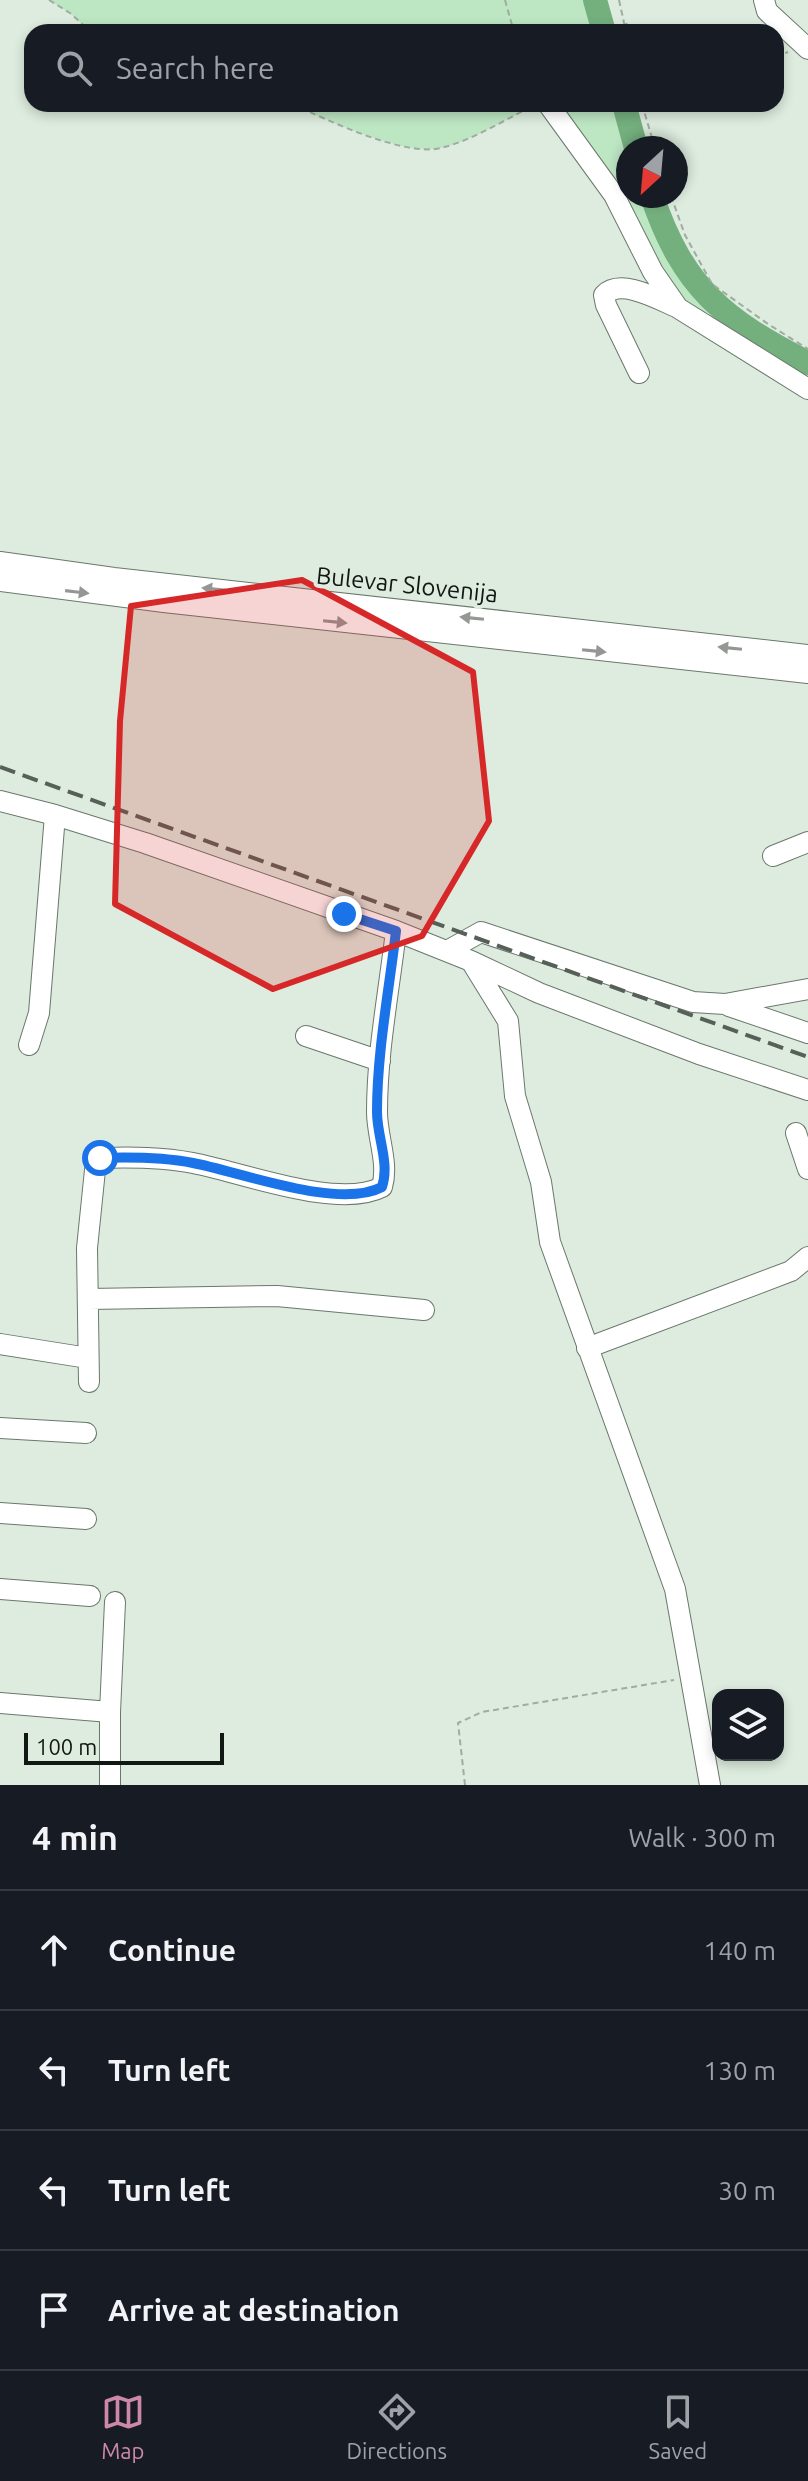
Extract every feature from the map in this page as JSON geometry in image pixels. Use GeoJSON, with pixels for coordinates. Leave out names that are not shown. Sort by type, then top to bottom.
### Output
{"type":"FeatureCollection","features":[{"type":"Feature","properties":{"kind":"street"},"geometry":{"type":"LineString","coordinates":[[764,0],[767,11],[781,24]]}},
{"type":"Feature","properties":{"kind":"street"},"geometry":{"type":"LineString","coordinates":[[784,27],[808,49]]}},
{"type":"Feature","properties":{"kind":"street"},"geometry":{"type":"LineString","coordinates":[[554,112],[614,195],[653,272],[678,308]]}},
{"type":"Feature","properties":{"kind":"street"},"geometry":{"type":"LineString","coordinates":[[639,373],[604,295],[612,288],[628,289],[678,308],[808,389]]}},
{"type":"Feature","properties":{"kind":"street","name":"Bulevar Slovenija"},"geometry":{"type":"LineString","coordinates":[[0,562],[130,580],[808,655]]}},
{"type":"Feature","properties":{"kind":"street","name":"Bulevar Slovenija"},"geometry":{"type":"LineString","coordinates":[[0,581],[212,608],[808,673]]}},
{"type":"Feature","properties":{"kind":"street"},"geometry":{"type":"LineString","coordinates":[[0,801],[158,847],[396,931],[539,993],[699,1054],[808,1090]]}},
{"type":"Feature","properties":{"kind":"street"},"geometry":{"type":"LineString","coordinates":[[29,1045],[39,1013],[55,815]]}},
{"type":"Feature","properties":{"kind":"street"},"geometry":{"type":"LineString","coordinates":[[773,856],[808,842]]}},
{"type":"Feature","properties":{"kind":"street"},"geometry":{"type":"LineString","coordinates":[[89,1382],[88,1236],[95,1170],[100,1158],[152,1157],[206,1166],[290,1188],[332,1193],[372,1192],[382,1187],[385,1176],[377,1114],[380,1061],[396,931]]}},
{"type":"Feature","properties":{"kind":"street"},"geometry":{"type":"LineString","coordinates":[[447,951],[481,932],[693,1002],[725,1004],[808,989]]}},
{"type":"Feature","properties":{"kind":"street"},"geometry":{"type":"LineString","coordinates":[[471,961],[508,1021],[515,1096],[541,1182],[550,1242],[675,1589],[710,1785]]}},
{"type":"Feature","properties":{"kind":"street"},"geometry":{"type":"LineString","coordinates":[[725,1004],[808,1033]]}},
{"type":"Feature","properties":{"kind":"street"},"geometry":{"type":"LineString","coordinates":[[306,1036],[380,1061]]}},
{"type":"Feature","properties":{"kind":"street"},"geometry":{"type":"LineString","coordinates":[[796,1133],[808,1169]]}},
{"type":"Feature","properties":{"kind":"street"},"geometry":{"type":"LineString","coordinates":[[587,1348],[791,1271],[807,1260]]}},
{"type":"Feature","properties":{"kind":"street"},"geometry":{"type":"LineString","coordinates":[[89,1299],[277,1296],[424,1310]]}},
{"type":"Feature","properties":{"kind":"street"},"geometry":{"type":"LineString","coordinates":[[0,1344],[88,1358]]}},
{"type":"Feature","properties":{"kind":"street"},"geometry":{"type":"LineString","coordinates":[[0,1428],[86,1433]]}},
{"type":"Feature","properties":{"kind":"street"},"geometry":{"type":"LineString","coordinates":[[0,1513],[86,1519]]}},
{"type":"Feature","properties":{"kind":"street"},"geometry":{"type":"LineString","coordinates":[[0,1589],[90,1596]]}},
{"type":"Feature","properties":{"kind":"street"},"geometry":{"type":"LineString","coordinates":[[110,1785],[115,1602]]}},
{"type":"Feature","properties":{"kind":"street"},"geometry":{"type":"LineString","coordinates":[[0,1703],[110,1712]]}},
{"type":"Feature","properties":{"kind":"path"},"geometry":{"type":"LineString","coordinates":[[49,0],[82,24]]}},
{"type":"Feature","properties":{"kind":"path"},"geometry":{"type":"LineString","coordinates":[[505,0],[512,24]]}},
{"type":"Feature","properties":{"kind":"path"},"geometry":{"type":"LineString","coordinates":[[619,0],[624,24]]}},
{"type":"Feature","properties":{"kind":"path"},"geometry":{"type":"LineString","coordinates":[[623,19],[626,24]]}},
{"type":"Feature","properties":{"kind":"path"},"geometry":{"type":"LineString","coordinates":[[311,112],[356,131],[429,149],[459,141],[520,112]]}},
{"type":"Feature","properties":{"kind":"path"},"geometry":{"type":"LineString","coordinates":[[644,112],[651,136]]}},
{"type":"Feature","properties":{"kind":"path"},"geometry":{"type":"LineString","coordinates":[[675,208],[685,235],[712,284],[808,349]]}},
{"type":"Feature","properties":{"kind":"path"},"geometry":{"type":"LineString","coordinates":[[465,1785],[458,1723],[482,1712],[691,1678]]}},
{"type":"Feature","properties":{"kind":"highlighted area"},"geometry":{"type":"Polygon","coordinates":[[[302,580],[473,672],[489,821],[422,936],[273,989],[115,904],[120,721],[131,606],[302,580]]]}},
{"type":"Feature","properties":{"kind":"green space"},"geometry":{"type":"Polygon","coordinates":[[[49,0],[595,0],[602,24],[82,24],[49,0]]]}},
{"type":"Feature","properties":{"kind":"green space"},"geometry":{"type":"Polygon","coordinates":[[[310,112],[522,112],[465,140],[441,148],[425,149],[386,142],[310,112]]]}},
{"type":"Feature","properties":{"kind":"green space"},"geometry":{"type":"Polygon","coordinates":[[[553,112],[626,112],[633,136],[616,136],[616,208],[656,208],[681,262],[728,316],[678,308],[553,112]]]}},
{"type":"Feature","properties":{"kind":"waterway"},"geometry":{"type":"LineString","coordinates":[[595,0],[602,24]]}},
{"type":"Feature","properties":{"kind":"waterway"},"geometry":{"type":"LineString","coordinates":[[626,112],[633,136]]}},
{"type":"Feature","properties":{"kind":"waterway"},"geometry":{"type":"LineString","coordinates":[[656,208],[678,255],[710,298],[753,332],[808,363]]}},
{"type":"Feature","properties":{"kind":"railway"},"geometry":{"type":"LineString","coordinates":[[0,767],[808,1057]]}},
{"type":"Feature","properties":{"kind":"route"},"geometry":{"type":"LineString","coordinates":[[100,1158],[152,1157],[193,1163],[290,1188],[332,1193],[372,1192],[382,1187],[385,1176],[377,1114],[380,1061],[396,931],[344,914]]}}]}
